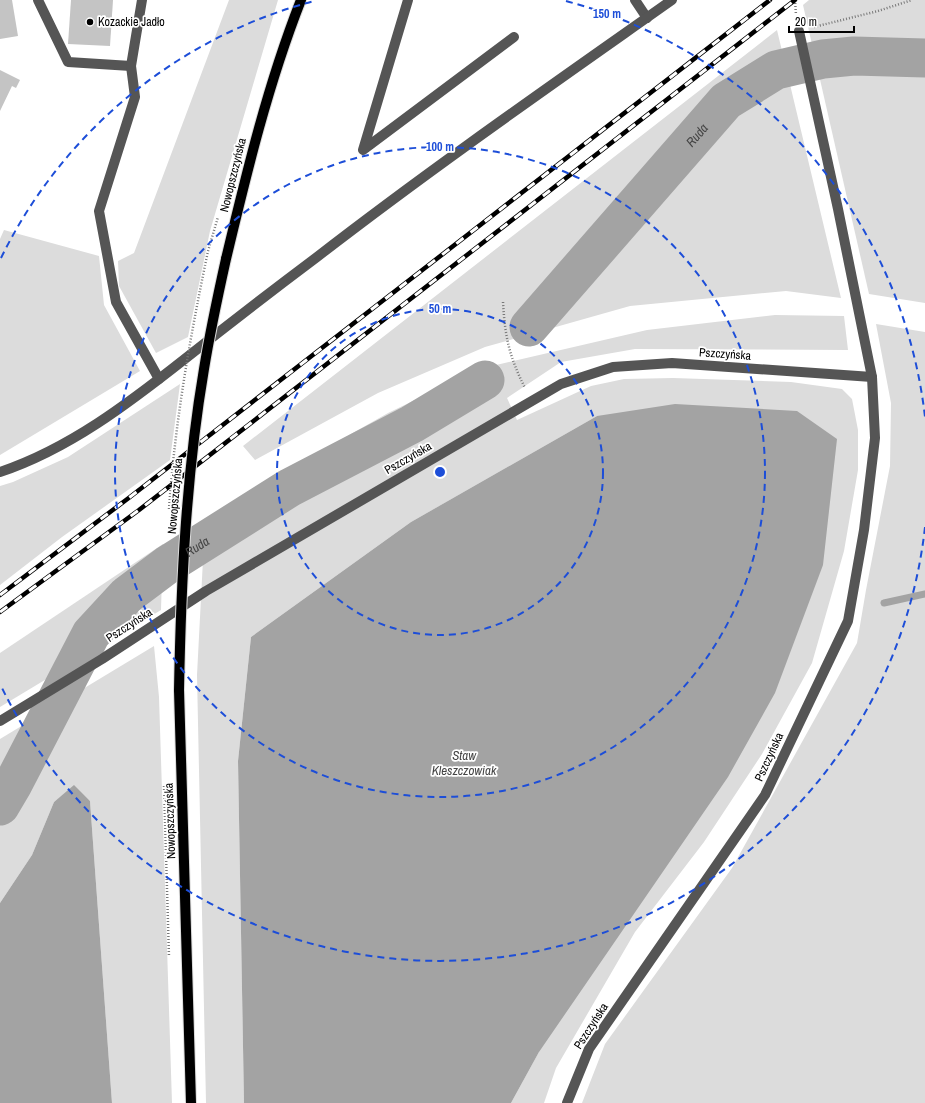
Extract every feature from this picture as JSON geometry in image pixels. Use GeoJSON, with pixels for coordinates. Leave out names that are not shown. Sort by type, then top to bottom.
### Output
{"type":"FeatureCollection","features":[{"type":"Feature","properties":{"kind":"main road","name":"Nowopszczyńska"},"geometry":{"type":"LineString","coordinates":[[191,1103],[179,690],[182,582],[191,462],[204,370],[226,259],[252,149],[288,32],[301,0]]}},
{"type":"Feature","properties":{"kind":"street"},"geometry":{"type":"LineString","coordinates":[[38,0],[68,62],[131,66]]}},
{"type":"Feature","properties":{"kind":"street"},"geometry":{"type":"LineString","coordinates":[[142,0],[131,66],[135,97],[99,211],[116,302],[159,379]]}},
{"type":"Feature","properties":{"kind":"street"},"geometry":{"type":"LineString","coordinates":[[408,0],[363,150],[514,37]]}},
{"type":"Feature","properties":{"kind":"street"},"geometry":{"type":"LineString","coordinates":[[635,0],[647,18]]}},
{"type":"Feature","properties":{"kind":"street"},"geometry":{"type":"LineString","coordinates":[[0,472],[32,460],[67,441],[113,412],[159,379],[380,208],[672,0]]}},
{"type":"Feature","properties":{"kind":"street","name":"Pszczyńska"},"geometry":{"type":"LineString","coordinates":[[567,1103],[589,1049],[765,795],[848,621],[864,530],[875,438],[872,377],[838,209],[799,31]]}},
{"type":"Feature","properties":{"kind":"street","name":"Pszczyńska"},"geometry":{"type":"LineString","coordinates":[[0,721],[102,659],[206,591],[561,384],[613,367],[664,363],[872,377]]}},
{"type":"Feature","properties":{"kind":"path"},"geometry":{"type":"LineString","coordinates":[[799,31],[878,11],[912,0]]}},
{"type":"Feature","properties":{"kind":"path"},"geometry":{"type":"LineString","coordinates":[[503,302],[505,329],[510,352],[517,372],[531,401]]}},
{"type":"Feature","properties":{"kind":"shaded area"},"geometry":{"type":"Polygon","coordinates":[[[229,0],[278,0],[210,231],[188,337],[156,353],[119,286],[118,261],[134,253],[229,0]]]}},
{"type":"Feature","properties":{"kind":"shaded area"},"geometry":{"type":"Polygon","coordinates":[[[809,0],[925,0],[925,303],[869,294],[803,5],[809,0]]]}},
{"type":"Feature","properties":{"kind":"shaded area"},"geometry":{"type":"Polygon","coordinates":[[[777,30],[841,298],[786,291],[630,306],[485,347],[378,393],[255,460],[243,446],[777,30]]]}},
{"type":"Feature","properties":{"kind":"shaded area"},"geometry":{"type":"Polygon","coordinates":[[[4,230],[99,256],[104,305],[140,371],[0,455],[0,239],[4,230]]]}},
{"type":"Feature","properties":{"kind":"shaded area"},"geometry":{"type":"Polygon","coordinates":[[[775,315],[844,316],[848,350],[635,349],[561,362],[507,398],[517,420],[591,386],[624,379],[673,378],[791,382],[842,389],[852,399],[858,430],[858,470],[844,551],[812,663],[762,754],[704,842],[635,932],[556,1068],[544,1103],[511,1103],[539,1052],[597,416],[411,522],[251,637],[238,761],[244,1103],[206,1103],[197,675],[205,521],[247,493],[388,413],[479,369],[647,330],[775,315]]]}},
{"type":"Feature","properties":{"kind":"shaded area"},"geometry":{"type":"Polygon","coordinates":[[[876,324],[925,332],[925,1103],[582,1103],[605,1044],[732,868],[857,643],[890,466],[891,403],[876,324]]]}},
{"type":"Feature","properties":{"kind":"shaded area"},"geometry":{"type":"Polygon","coordinates":[[[180,384],[170,460],[62,537],[0,585],[0,486],[13,482],[68,457],[180,384]]]}},
{"type":"Feature","properties":{"kind":"shaded area"},"geometry":{"type":"Polygon","coordinates":[[[163,544],[161,610],[0,707],[0,653],[163,544]]]}},
{"type":"Feature","properties":{"kind":"shaded area"},"geometry":{"type":"Polygon","coordinates":[[[154,646],[159,697],[172,1103],[112,1103],[90,801],[74,786],[54,802],[32,855],[0,903],[0,739],[154,646]]]}},
{"type":"Feature","properties":{"kind":"water","name":"Staw Kleszczowiak"},"geometry":{"type":"Polygon","coordinates":[[[675,404],[797,411],[837,439],[823,565],[775,693],[728,777],[539,1052],[511,1103],[244,1103],[238,761],[251,637],[411,522],[597,416],[675,404]]]}},
{"type":"Feature","properties":{"kind":"water"},"geometry":{"type":"Polygon","coordinates":[[[74,785],[90,801],[112,1103],[0,1103],[0,903],[32,855],[54,802],[74,785]]]}},
{"type":"Feature","properties":{"kind":"building"},"geometry":{"type":"Polygon","coordinates":[[[0,0],[12,0],[18,36],[0,39],[0,0]]]}},
{"type":"Feature","properties":{"kind":"building","name":"Kozackie Jadło"},"geometry":{"type":"Polygon","coordinates":[[[71,0],[113,0],[110,46],[68,44],[71,0]]]}},
{"type":"Feature","properties":{"kind":"building"},"geometry":{"type":"Polygon","coordinates":[[[0,70],[20,80],[16,88],[12,86],[0,111],[0,70]]]}},
{"type":"Feature","properties":{"kind":"waterway","name":"Ruda"},"geometry":{"type":"LineString","coordinates":[[529,327],[726,101],[776,70],[823,59],[854,56],[925,58]]}},
{"type":"Feature","properties":{"kind":"waterway","name":"Ruda"},"geometry":{"type":"LineString","coordinates":[[0,806],[13,784],[91,634],[127,595],[167,565],[289,488],[412,424],[485,380]]}},
{"type":"Feature","properties":{"kind":"waterway"},"geometry":{"type":"LineString","coordinates":[[884,603],[925,594]]}},
{"type":"Feature","properties":{"kind":"railway"},"geometry":{"type":"LineString","coordinates":[[0,595],[130,497],[770,0]]}},
{"type":"Feature","properties":{"kind":"railway"},"geometry":{"type":"LineString","coordinates":[[0,612],[139,510],[795,0]]}},
{"type":"Feature","properties":{"kind":"place","name":"Kozackie Jadło"},"geometry":{"type":"Point","coordinates":[90,22]}}]}
